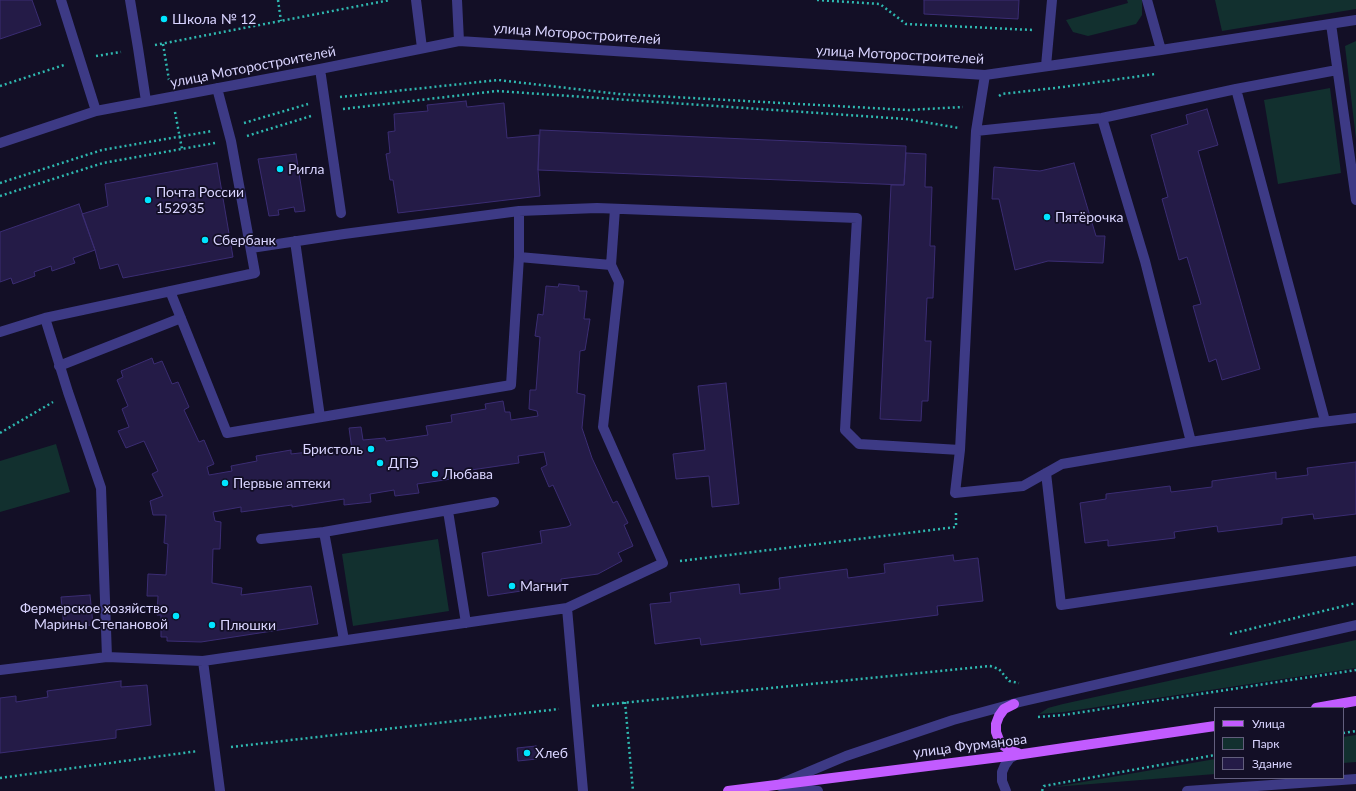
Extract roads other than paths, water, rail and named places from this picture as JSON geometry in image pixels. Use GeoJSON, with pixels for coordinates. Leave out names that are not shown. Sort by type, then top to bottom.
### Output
{"type":"FeatureCollection","features":[{"type":"Feature","properties":{"kind":"main road"},"geometry":{"type":"LineString","coordinates":[[1322,707],[1356,701]]}},
{"type":"Feature","properties":{"kind":"main road"},"geometry":{"type":"LineString","coordinates":[[1014,704],[1004,709],[999,716],[996,724],[996,732],[999,740],[1004,746],[1018,754]]}},
{"type":"Feature","properties":{"kind":"main road","name":"улица Фурманова"},"geometry":{"type":"LineString","coordinates":[[728,791],[1018,754],[1214,726]]}},
{"type":"Feature","properties":{"kind":"street"},"geometry":{"type":"LineString","coordinates":[[62,0],[96,111]]}},
{"type":"Feature","properties":{"kind":"street"},"geometry":{"type":"LineString","coordinates":[[130,0],[146,101]]}},
{"type":"Feature","properties":{"kind":"street"},"geometry":{"type":"LineString","coordinates":[[416,0],[422,48]]}},
{"type":"Feature","properties":{"kind":"street"},"geometry":{"type":"LineString","coordinates":[[457,0],[459,41]]}},
{"type":"Feature","properties":{"kind":"street"},"geometry":{"type":"LineString","coordinates":[[1046,66],[1052,0]]}},
{"type":"Feature","properties":{"kind":"street"},"geometry":{"type":"LineString","coordinates":[[1147,0],[1161,50]]}},
{"type":"Feature","properties":{"kind":"street","name":"улица Моторостроителей"},"geometry":{"type":"LineString","coordinates":[[0,143],[96,111],[459,41],[985,75],[1356,20]]}},
{"type":"Feature","properties":{"kind":"street"},"geometry":{"type":"LineString","coordinates":[[1331,24],[1356,200]]}},
{"type":"Feature","properties":{"kind":"street"},"geometry":{"type":"LineString","coordinates":[[320,69],[341,213]]}},
{"type":"Feature","properties":{"kind":"street"},"geometry":{"type":"LineString","coordinates":[[976,131],[1102,118],[1236,89],[1337,70]]}},
{"type":"Feature","properties":{"kind":"street"},"geometry":{"type":"LineString","coordinates":[[985,75],[976,131],[960,450],[955,493],[1023,486],[1062,464],[1325,421],[1356,418]]}},
{"type":"Feature","properties":{"kind":"street"},"geometry":{"type":"LineString","coordinates":[[0,332],[45,318],[255,273],[230,140],[217,88]]}},
{"type":"Feature","properties":{"kind":"street"},"geometry":{"type":"LineString","coordinates":[[1236,89],[1325,421]]}},
{"type":"Feature","properties":{"kind":"street"},"geometry":{"type":"LineString","coordinates":[[1102,118],[1145,261],[1191,442]]}},
{"type":"Feature","properties":{"kind":"street"},"geometry":{"type":"LineString","coordinates":[[251,248],[519,211],[597,208],[856,218],[845,430],[859,444],[960,450]]}},
{"type":"Feature","properties":{"kind":"street"},"geometry":{"type":"LineString","coordinates":[[0,670],[107,657],[203,661],[566,608],[664,563],[603,427],[619,282],[611,265],[615,209]]}},
{"type":"Feature","properties":{"kind":"street"},"geometry":{"type":"LineString","coordinates":[[170,291],[227,433],[511,385],[519,257],[519,211]]}},
{"type":"Feature","properties":{"kind":"street"},"geometry":{"type":"LineString","coordinates":[[294,241],[320,417]]}},
{"type":"Feature","properties":{"kind":"street"},"geometry":{"type":"LineString","coordinates":[[519,257],[611,265]]}},
{"type":"Feature","properties":{"kind":"street"},"geometry":{"type":"LineString","coordinates":[[45,318],[59,366],[101,488],[107,657]]}},
{"type":"Feature","properties":{"kind":"street"},"geometry":{"type":"LineString","coordinates":[[59,366],[181,318]]}},
{"type":"Feature","properties":{"kind":"street"},"geometry":{"type":"LineString","coordinates":[[1046,473],[1061,605],[1356,561]]}},
{"type":"Feature","properties":{"kind":"street"},"geometry":{"type":"LineString","coordinates":[[261,540],[324,532],[494,502]]}},
{"type":"Feature","properties":{"kind":"street"},"geometry":{"type":"LineString","coordinates":[[448,510],[466,622]]}},
{"type":"Feature","properties":{"kind":"street"},"geometry":{"type":"LineString","coordinates":[[324,532],[344,640]]}},
{"type":"Feature","properties":{"kind":"street"},"geometry":{"type":"LineString","coordinates":[[566,608],[583,791]]}},
{"type":"Feature","properties":{"kind":"street"},"geometry":{"type":"LineString","coordinates":[[774,786],[846,756],[953,720],[1026,701],[1356,625]]}},
{"type":"Feature","properties":{"kind":"street"},"geometry":{"type":"LineString","coordinates":[[203,661],[220,791]]}},
{"type":"Feature","properties":{"kind":"street"},"geometry":{"type":"LineString","coordinates":[[1006,791],[1002,781],[1002,772],[1007,761],[1018,754]]}},
{"type":"Feature","properties":{"kind":"street"},"geometry":{"type":"LineString","coordinates":[[1344,779],[1356,778]]}},
{"type":"Feature","properties":{"kind":"street"},"geometry":{"type":"LineString","coordinates":[[1187,791],[1343,779]]}},
{"type":"Feature","properties":{"kind":"street"},"geometry":{"type":"LineString","coordinates":[[774,786],[818,791]]}},
{"type":"Feature","properties":{"kind":"place","name":"Школа № 12"},"geometry":{"type":"Point","coordinates":[164,19]}},
{"type":"Feature","properties":{"kind":"place","name":"Ригла"},"geometry":{"type":"Point","coordinates":[280,169]}},
{"type":"Feature","properties":{"kind":"place","name":"Почта России 152935"},"geometry":{"type":"Point","coordinates":[148,200]}},
{"type":"Feature","properties":{"kind":"place","name":"Пятёрочка"},"geometry":{"type":"Point","coordinates":[1047,217]}},
{"type":"Feature","properties":{"kind":"place","name":"Сбербанк"},"geometry":{"type":"Point","coordinates":[205,240]}},
{"type":"Feature","properties":{"kind":"place","name":"Бристоль"},"geometry":{"type":"Point","coordinates":[371,449]}},
{"type":"Feature","properties":{"kind":"place","name":"ДПЭ"},"geometry":{"type":"Point","coordinates":[380,463]}},
{"type":"Feature","properties":{"kind":"place","name":"Любава"},"geometry":{"type":"Point","coordinates":[435,474]}},
{"type":"Feature","properties":{"kind":"place","name":"Первые аптеки"},"geometry":{"type":"Point","coordinates":[225,483]}},
{"type":"Feature","properties":{"kind":"place","name":"Магнит"},"geometry":{"type":"Point","coordinates":[512,586]}},
{"type":"Feature","properties":{"kind":"place","name":"Фермерское хозяйство Марины Степановой"},"geometry":{"type":"Point","coordinates":[176,616]}},
{"type":"Feature","properties":{"kind":"place","name":"Плюшки"},"geometry":{"type":"Point","coordinates":[212,625]}},
{"type":"Feature","properties":{"kind":"place","name":"Хлеб"},"geometry":{"type":"Point","coordinates":[527,753]}}]}
